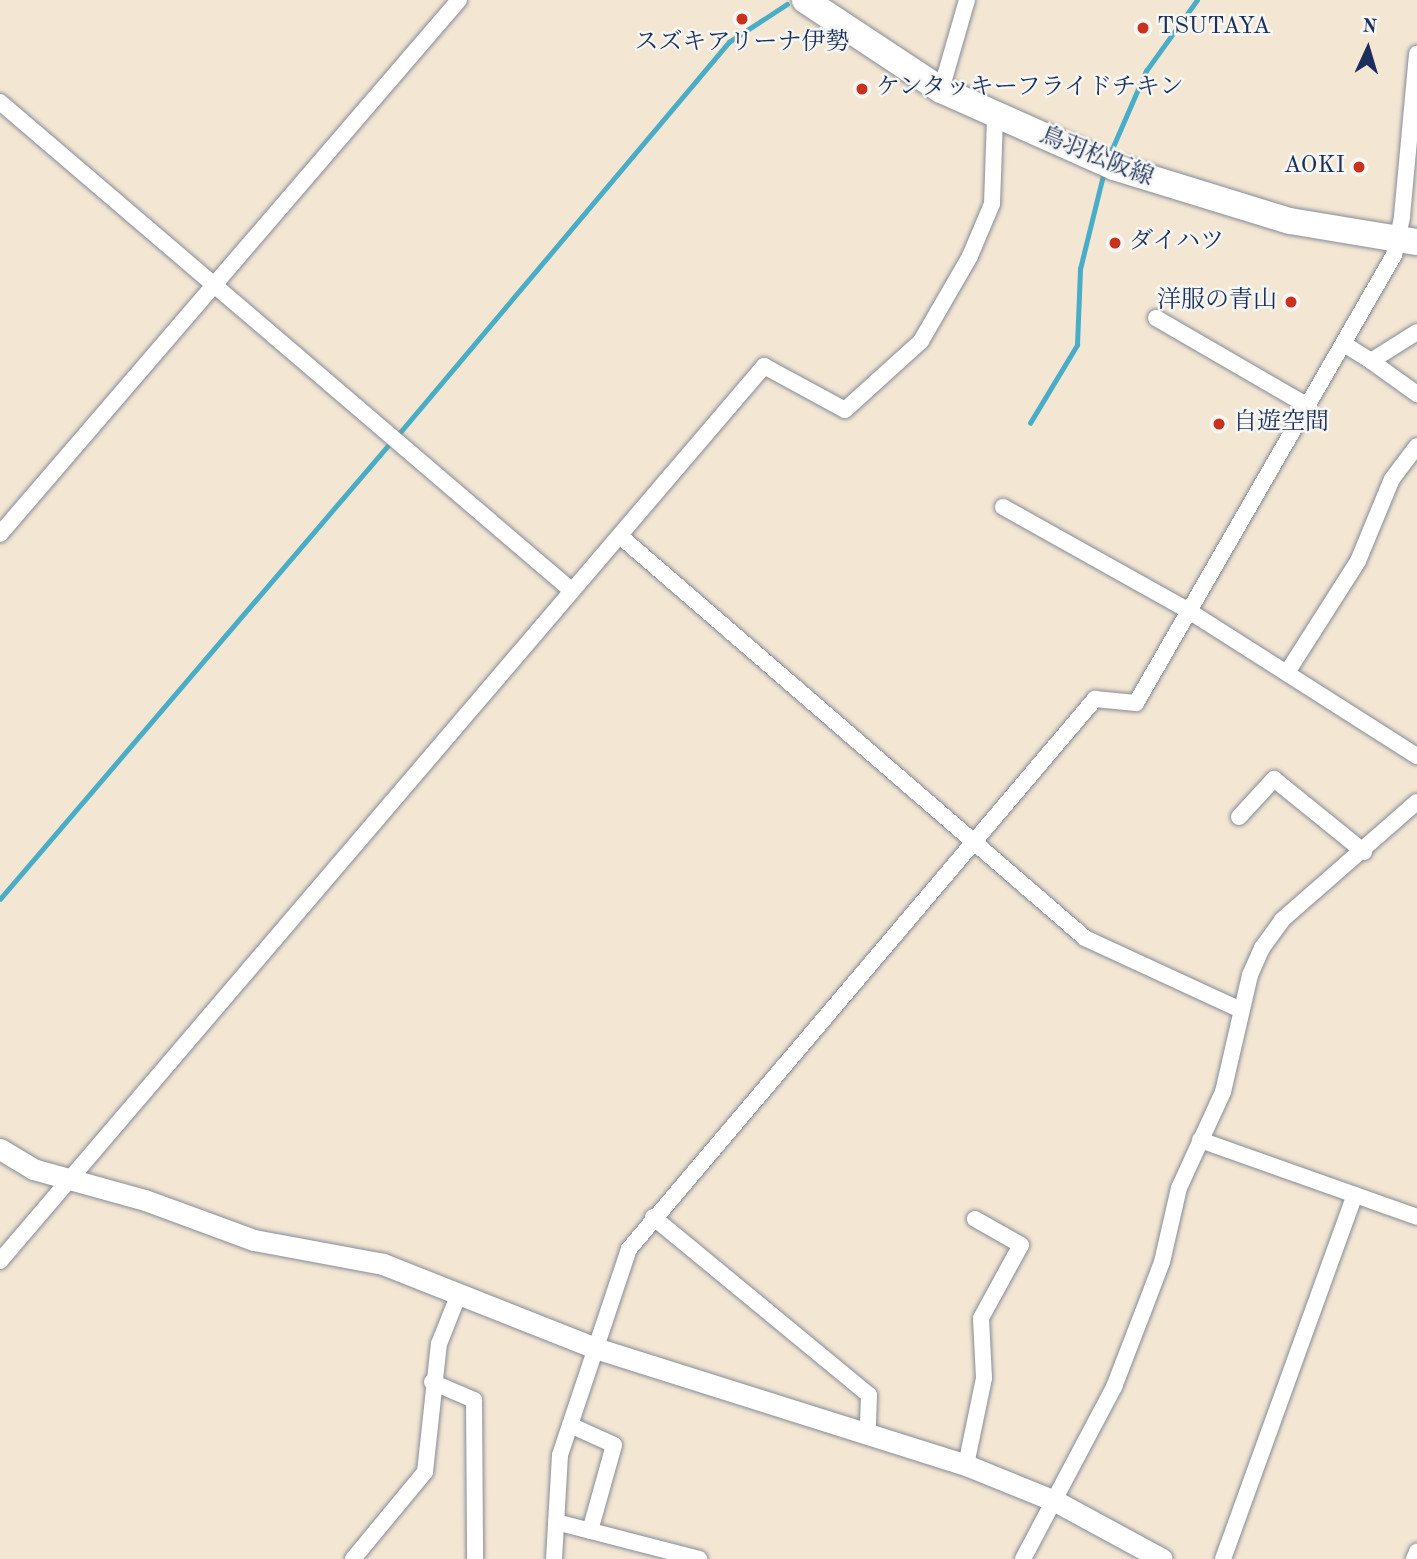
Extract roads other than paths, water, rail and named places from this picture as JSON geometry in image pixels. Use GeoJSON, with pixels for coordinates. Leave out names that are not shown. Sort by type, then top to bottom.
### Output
{"type":"FeatureCollection","features":[{"type":"Feature","properties":{"kind":"main road","name":"鳥羽松阪線"},"geometry":{"type":"LineString","coordinates":[[805,0],[942,90],[1107,165],[1290,221],[1407,241]]}},
{"type":"Feature","properties":{"kind":"street"},"geometry":{"type":"LineString","coordinates":[[0,534],[216,286],[459,0]]}},
{"type":"Feature","properties":{"kind":"street"},"geometry":{"type":"LineString","coordinates":[[942,90],[967,0]]}},
{"type":"Feature","properties":{"kind":"street"},"geometry":{"type":"LineString","coordinates":[[554,1559],[560,1455],[621,1264],[653,1217],[782,1071],[974,838],[1094,699],[1136,703],[1394,254],[1407,241],[1417,54]]}},
{"type":"Feature","properties":{"kind":"street"},"geometry":{"type":"LineString","coordinates":[[0,102],[571,590]]}},
{"type":"Feature","properties":{"kind":"street"},"geometry":{"type":"LineString","coordinates":[[0,1261],[764,366],[845,410],[921,341],[970,256],[992,204],[995,116]]}},
{"type":"Feature","properties":{"kind":"street"},"geometry":{"type":"LineString","coordinates":[[1156,318],[1306,405]]}},
{"type":"Feature","properties":{"kind":"street"},"geometry":{"type":"LineString","coordinates":[[1371,361],[1417,332]]}},
{"type":"Feature","properties":{"kind":"street"},"geometry":{"type":"LineString","coordinates":[[1344,344],[1417,394]]}},
{"type":"Feature","properties":{"kind":"street"},"geometry":{"type":"LineString","coordinates":[[1288,671],[1358,561],[1392,479],[1417,446]]}},
{"type":"Feature","properties":{"kind":"street"},"geometry":{"type":"LineString","coordinates":[[1003,507],[1189,611],[1288,671],[1417,756]]}},
{"type":"Feature","properties":{"kind":"street"},"geometry":{"type":"LineString","coordinates":[[620,536],[974,838],[1085,938],[1241,1010]]}},
{"type":"Feature","properties":{"kind":"street"},"geometry":{"type":"LineString","coordinates":[[1239,817],[1274,779],[1364,852]]}},
{"type":"Feature","properties":{"kind":"street"},"geometry":{"type":"LineString","coordinates":[[1023,1559],[1057,1502],[1129,1350],[1161,1262],[1179,1188],[1223,1092],[1241,1010],[1262,948],[1282,920],[1364,852],[1417,802]]}},
{"type":"Feature","properties":{"kind":"street"},"geometry":{"type":"LineString","coordinates":[[1200,1140],[1417,1217]]}},
{"type":"Feature","properties":{"kind":"street"},"geometry":{"type":"LineString","coordinates":[[0,1149],[33,1169],[154,1203],[254,1240],[356,1255],[595,1348],[868,1430],[966,1465],[1057,1502],[1162,1559]]}},
{"type":"Feature","properties":{"kind":"street"},"geometry":{"type":"LineString","coordinates":[[1223,1559],[1355,1195]]}},
{"type":"Feature","properties":{"kind":"street"},"geometry":{"type":"LineString","coordinates":[[653,1217],[869,1395],[868,1430]]}},
{"type":"Feature","properties":{"kind":"street"},"geometry":{"type":"LineString","coordinates":[[966,1465],[984,1378],[981,1318],[1021,1245],[975,1219]]}},
{"type":"Feature","properties":{"kind":"street"},"geometry":{"type":"LineString","coordinates":[[353,1559],[425,1472],[432,1382],[439,1344],[458,1296]]}},
{"type":"Feature","properties":{"kind":"street"},"geometry":{"type":"LineString","coordinates":[[432,1382],[474,1400],[475,1559]]}},
{"type":"Feature","properties":{"kind":"street"},"geometry":{"type":"LineString","coordinates":[[570,1425],[614,1445],[590,1531]]}},
{"type":"Feature","properties":{"kind":"street"},"geometry":{"type":"LineString","coordinates":[[556,1522],[699,1559]]}},
{"type":"Feature","properties":{"kind":"street"},"geometry":{"type":"LineString","coordinates":[[1413,1559],[1417,1552]]}},
{"type":"Feature","properties":{"kind":"waterway"},"geometry":{"type":"LineString","coordinates":[[1109,156],[1146,71],[1197,0]]}},
{"type":"Feature","properties":{"kind":"waterway"},"geometry":{"type":"LineString","coordinates":[[397,436],[729,42],[787,4]]}},
{"type":"Feature","properties":{"kind":"waterway"},"geometry":{"type":"LineString","coordinates":[[1030,423],[1077,345],[1080,269],[1104,171]]}},
{"type":"Feature","properties":{"kind":"waterway"},"geometry":{"type":"LineString","coordinates":[[0,899],[391,442]]}},
{"type":"Feature","properties":{"kind":"place","name":"スズキアリーナ伊勢"},"geometry":{"type":"Point","coordinates":[742,19]}},
{"type":"Feature","properties":{"kind":"place","name":"TSUTAYA"},"geometry":{"type":"Point","coordinates":[1143,28]}},
{"type":"Feature","properties":{"kind":"place","name":"ケンタッキーフライドチキン"},"geometry":{"type":"Point","coordinates":[862,89]}},
{"type":"Feature","properties":{"kind":"place","name":"AOKI"},"geometry":{"type":"Point","coordinates":[1359,167]}},
{"type":"Feature","properties":{"kind":"place","name":"ダイハツ"},"geometry":{"type":"Point","coordinates":[1115,243]}},
{"type":"Feature","properties":{"kind":"place","name":"洋服の青山"},"geometry":{"type":"Point","coordinates":[1291,302]}},
{"type":"Feature","properties":{"kind":"place","name":"自遊空間"},"geometry":{"type":"Point","coordinates":[1219,424]}}]}
